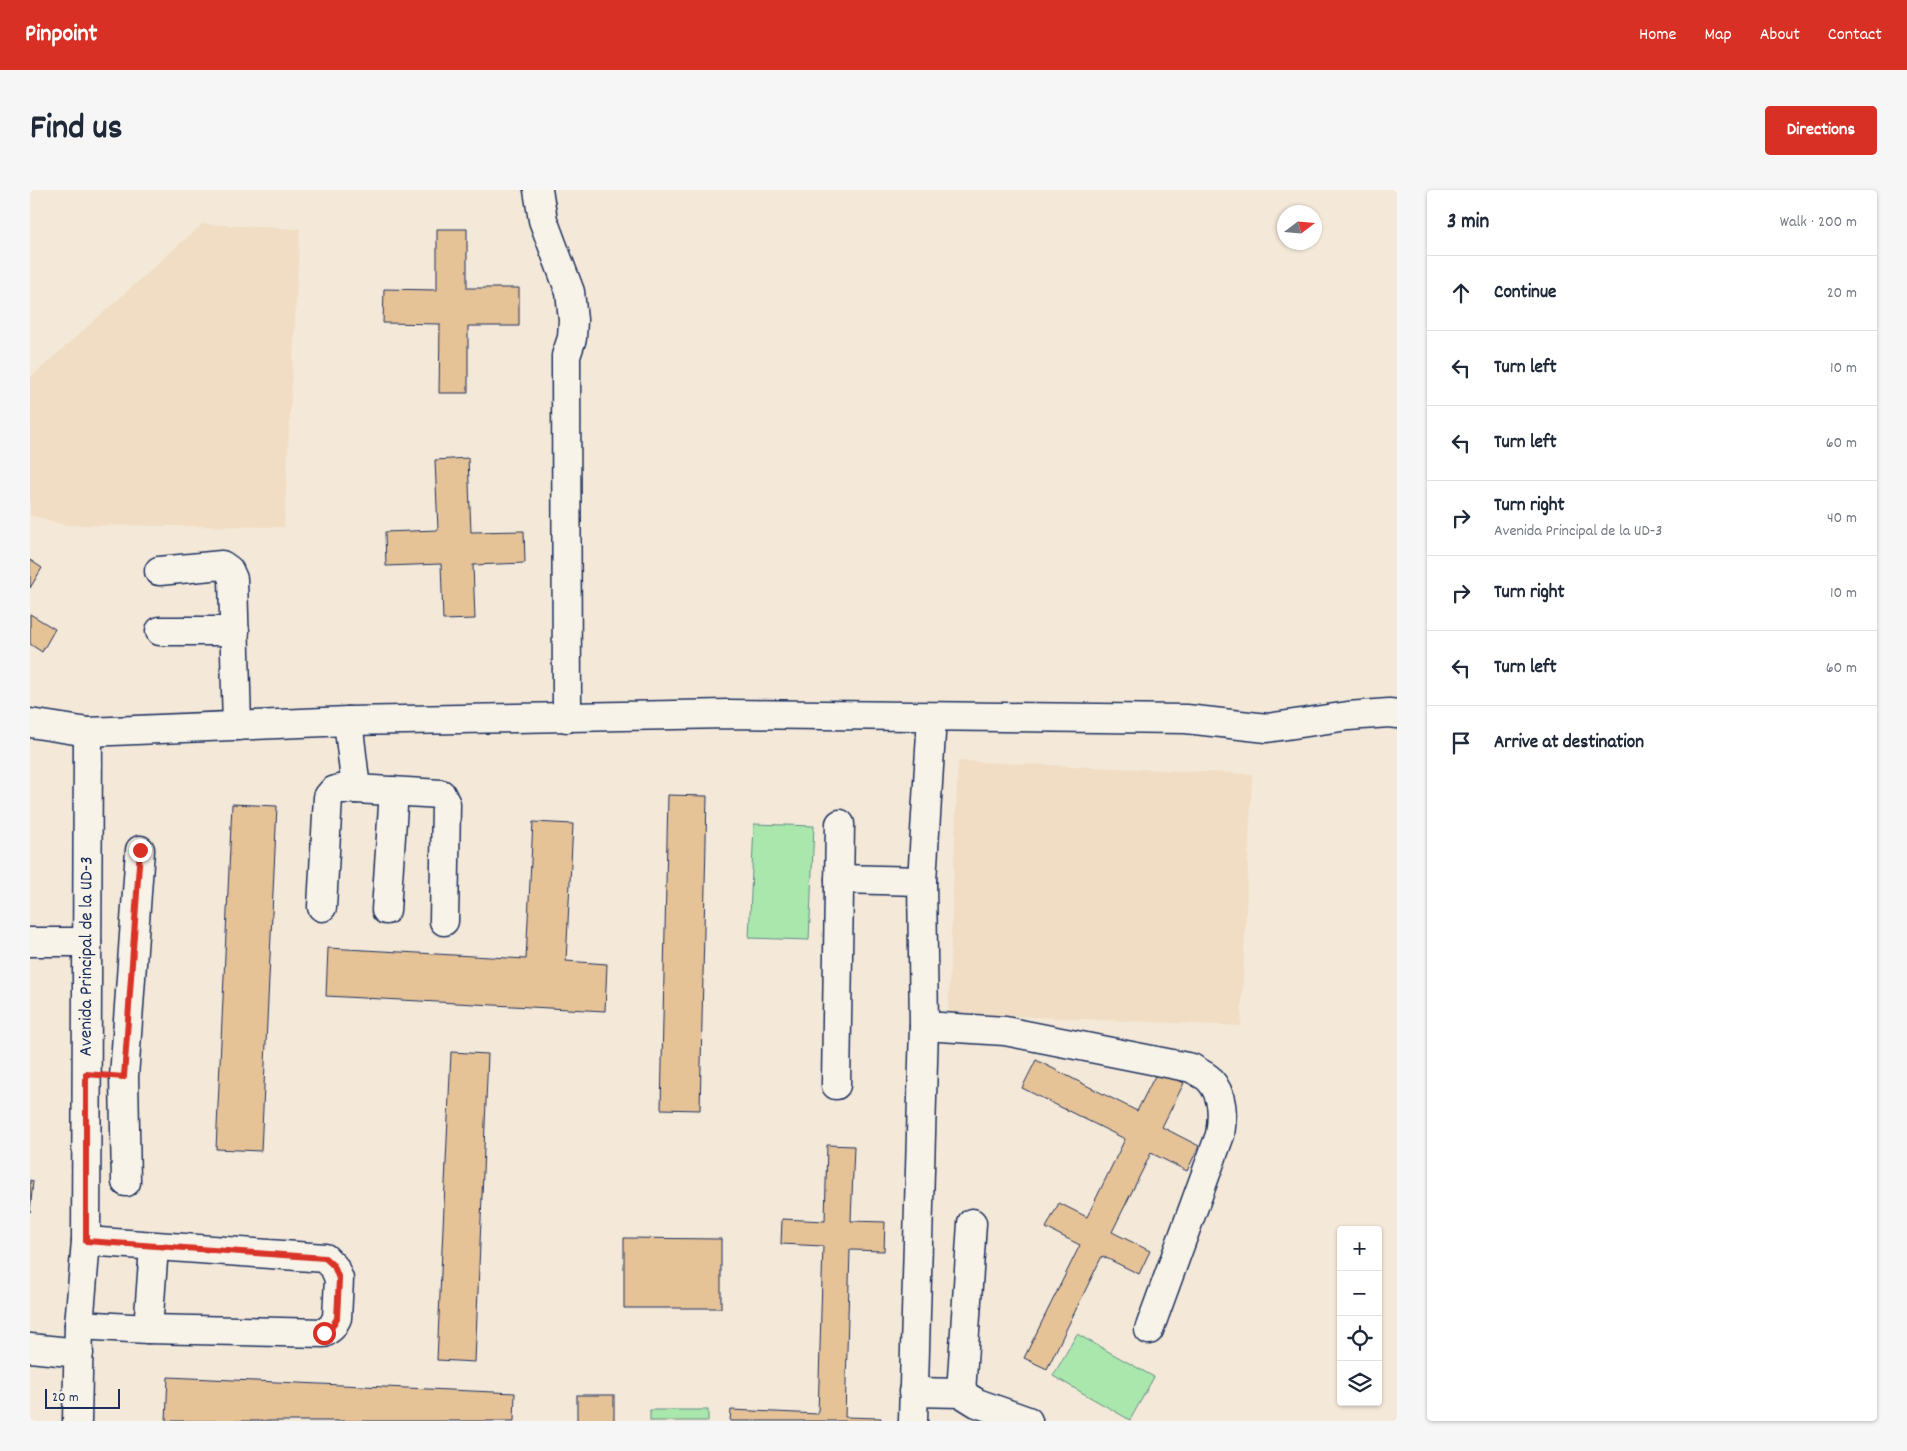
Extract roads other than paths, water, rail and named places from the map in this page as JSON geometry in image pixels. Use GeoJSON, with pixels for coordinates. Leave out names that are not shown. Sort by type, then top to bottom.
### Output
{"type":"FeatureCollection","features":[{"type":"Feature","properties":{"kind":"street"},"geometry":{"type":"LineString","coordinates":[[538,190],[542,220],[570,292],[573,320],[572,338],[566,356],[567,718]]}},
{"type":"Feature","properties":{"kind":"street"},"geometry":{"type":"LineString","coordinates":[[159,571],[222,565],[229,570],[233,579],[237,726]]}},
{"type":"Feature","properties":{"kind":"street"},"geometry":{"type":"LineString","coordinates":[[160,631],[235,631]]}},
{"type":"Feature","properties":{"kind":"street"},"geometry":{"type":"LineString","coordinates":[[30,723],[88,732],[348,721],[728,714],[1186,719],[1267,728],[1348,716],[1397,714]]}},
{"type":"Feature","properties":{"kind":"street"},"geometry":{"type":"LineString","coordinates":[[913,1421],[924,1026],[922,881],[932,717]]}},
{"type":"Feature","properties":{"kind":"street"},"geometry":{"type":"LineString","coordinates":[[348,721],[356,789]]}},
{"type":"Feature","properties":{"kind":"street","name":"Avenida Principal de la UD-3"},"geometry":{"type":"LineString","coordinates":[[77,1421],[79,1325],[86,1241],[88,732]]}},
{"type":"Feature","properties":{"kind":"street"},"geometry":{"type":"LineString","coordinates":[[322,907],[328,797],[333,792],[339,789],[356,789],[441,794],[445,798],[444,921]]}},
{"type":"Feature","properties":{"kind":"street"},"geometry":{"type":"LineString","coordinates":[[386,910],[394,791]]}},
{"type":"Feature","properties":{"kind":"street"},"geometry":{"type":"LineString","coordinates":[[836,1085],[840,824]]}},
{"type":"Feature","properties":{"kind":"street"},"geometry":{"type":"LineString","coordinates":[[126,1182],[124,1077],[140,850]]}},
{"type":"Feature","properties":{"kind":"street"},"geometry":{"type":"LineString","coordinates":[[839,879],[922,881]]}},
{"type":"Feature","properties":{"kind":"street"},"geometry":{"type":"LineString","coordinates":[[30,942],[87,942]]}},
{"type":"Feature","properties":{"kind":"street"},"geometry":{"type":"LineString","coordinates":[[924,1026],[1005,1031],[1192,1068],[1209,1078],[1220,1096],[1223,1115],[1220,1135],[1149,1330]]}},
{"type":"Feature","properties":{"kind":"street"},"geometry":{"type":"LineString","coordinates":[[86,1074],[124,1077]]}},
{"type":"Feature","properties":{"kind":"street"},"geometry":{"type":"LineString","coordinates":[[961,1393],[972,1223]]}},
{"type":"Feature","properties":{"kind":"street"},"geometry":{"type":"LineString","coordinates":[[79,1325],[148,1329],[324,1333],[332,1327],[337,1318],[339,1279],[334,1266],[325,1258],[86,1241]]}},
{"type":"Feature","properties":{"kind":"street"},"geometry":{"type":"LineString","coordinates":[[148,1329],[154,1247]]}},
{"type":"Feature","properties":{"kind":"street"},"geometry":{"type":"LineString","coordinates":[[30,1348],[79,1353]]}},
{"type":"Feature","properties":{"kind":"street"},"geometry":{"type":"LineString","coordinates":[[913,1392],[961,1393],[977,1403],[1028,1421]]}}]}
